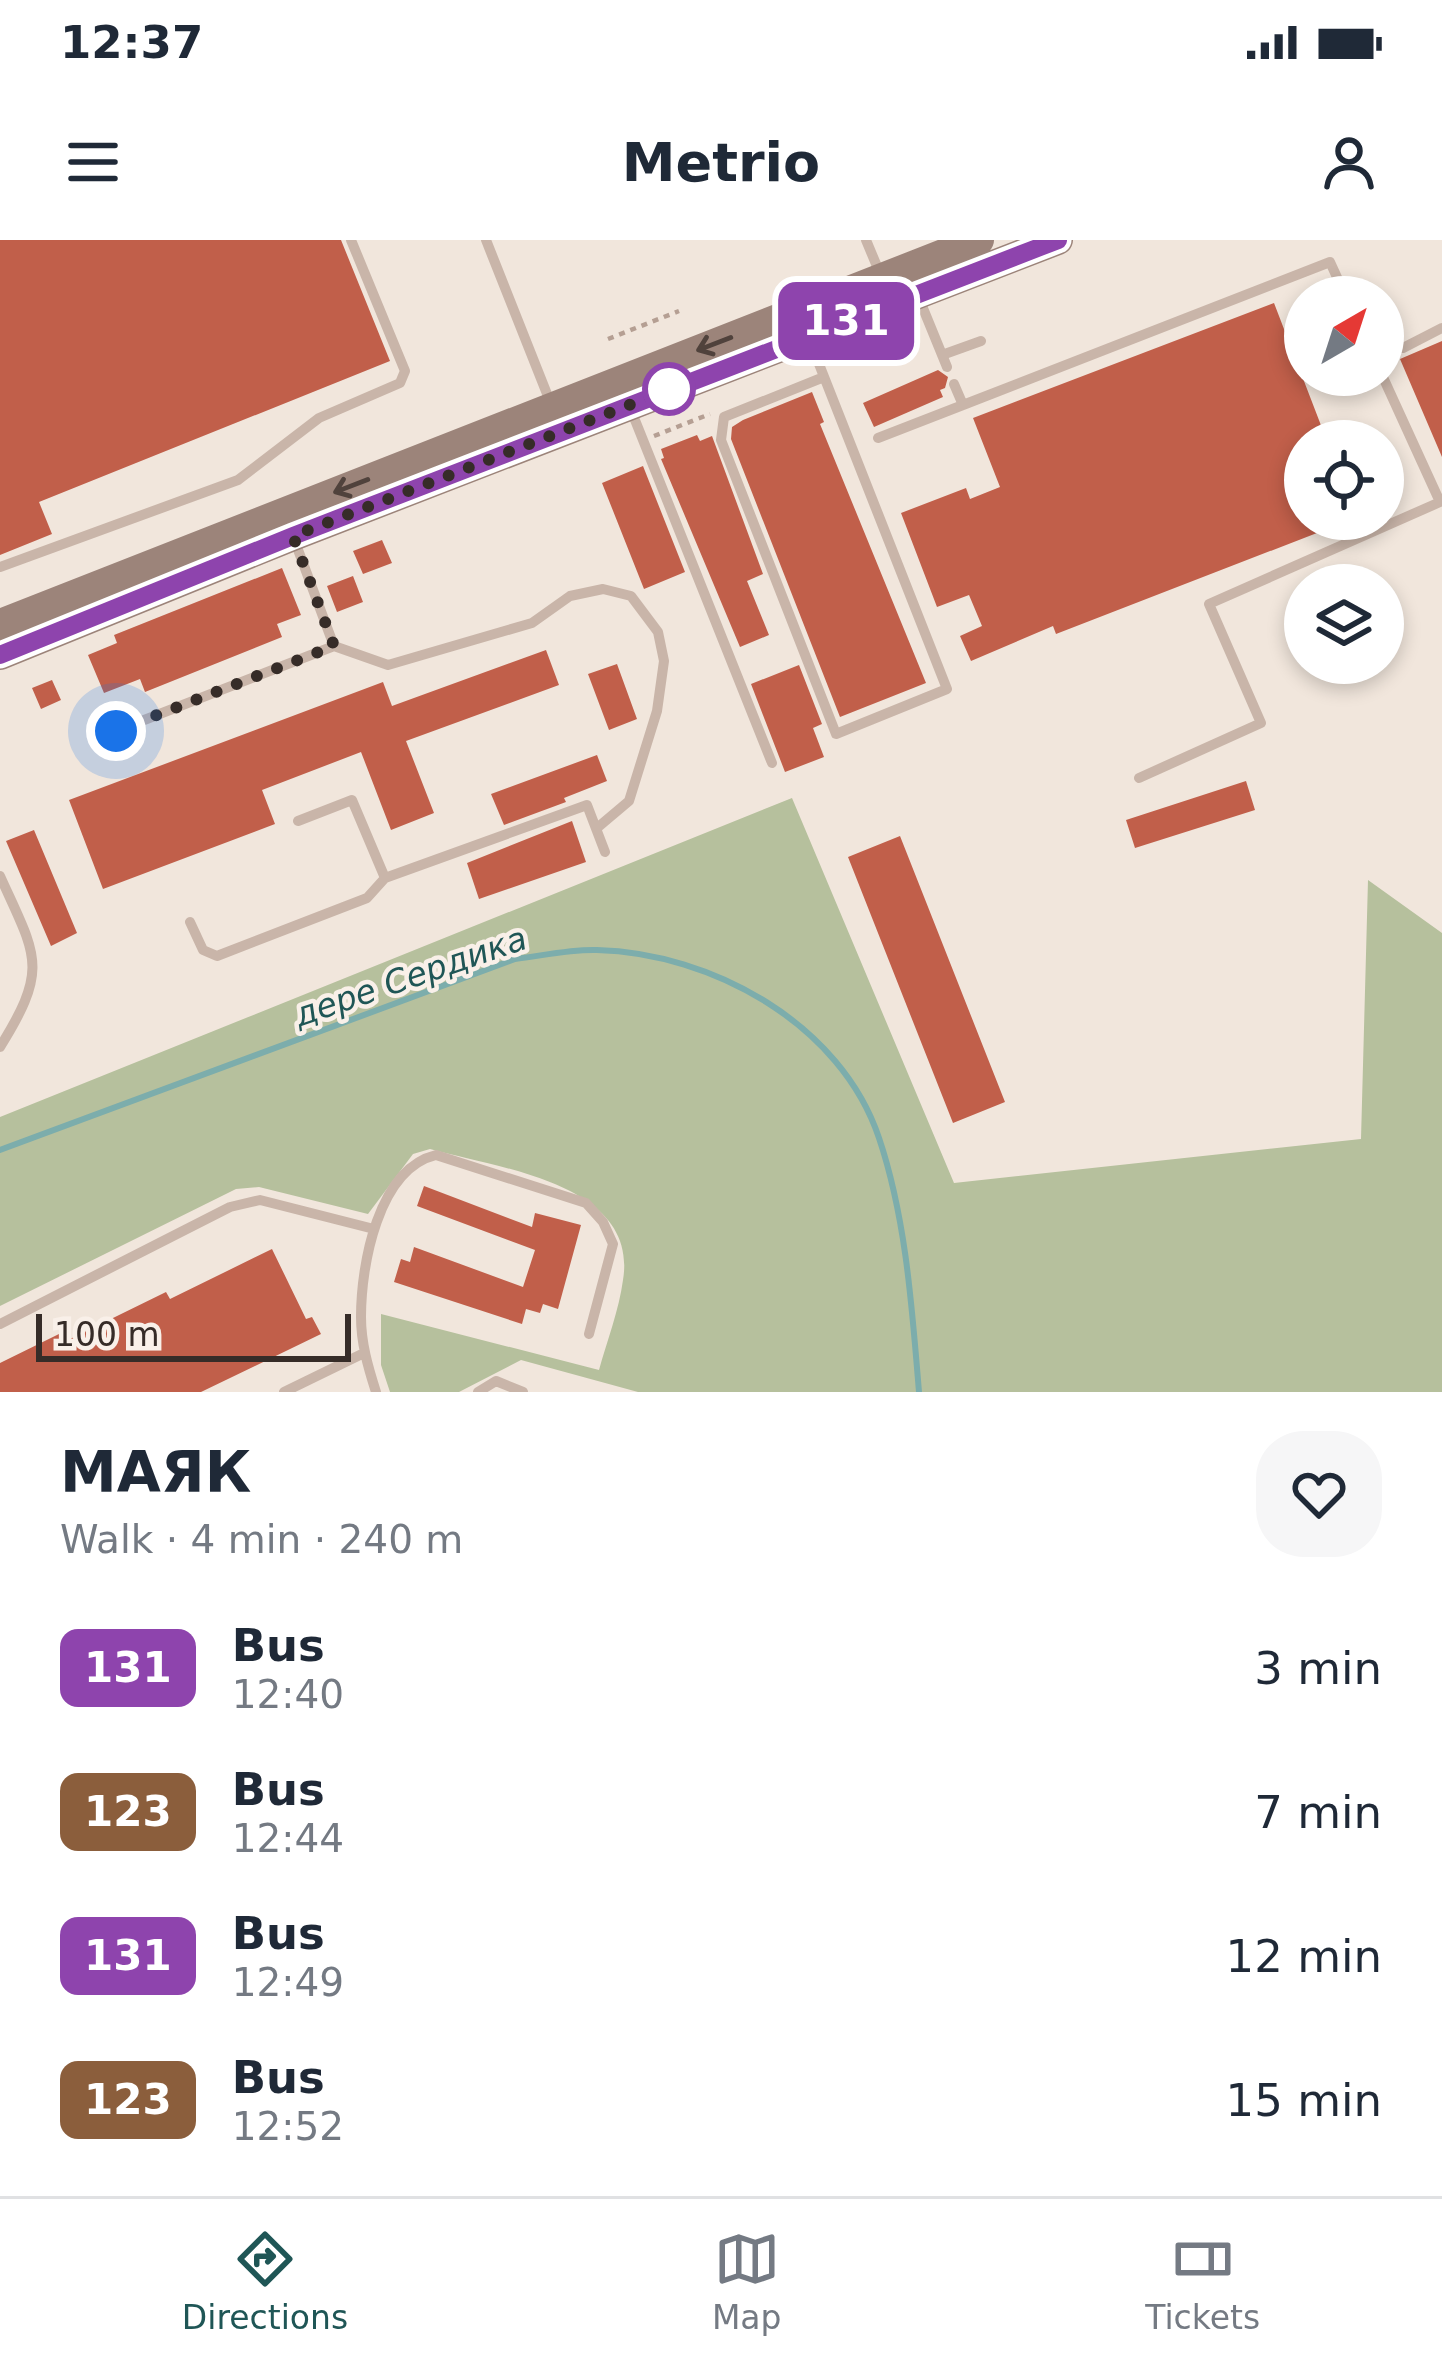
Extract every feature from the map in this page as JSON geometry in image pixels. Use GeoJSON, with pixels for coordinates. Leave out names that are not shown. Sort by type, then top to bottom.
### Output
{"type":"FeatureCollection","features":[{"type":"Feature","properties":{"kind":"main road"},"geometry":{"type":"LineString","coordinates":[[0,624],[979,240]]}},
{"type":"Feature","properties":{"kind":"main road"},"geometry":{"type":"LineString","coordinates":[[0,655],[293,536],[1058,240]]}},
{"type":"Feature","properties":{"kind":"lane"},"geometry":{"type":"LineString","coordinates":[[0,566],[238,480],[319,418],[400,383],[405,371],[351,240]]}},
{"type":"Feature","properties":{"kind":"lane"},"geometry":{"type":"LineString","coordinates":[[486,240],[552,407]]}},
{"type":"Feature","properties":{"kind":"lane"},"geometry":{"type":"LineString","coordinates":[[866,240],[882,278]]}},
{"type":"Feature","properties":{"kind":"lane"},"geometry":{"type":"LineString","coordinates":[[1294,276],[1330,262],[1336,276]]}},
{"type":"Feature","properties":{"kind":"lane"},"geometry":{"type":"LineString","coordinates":[[878,438],[1284,280]]}},
{"type":"Feature","properties":{"kind":"lane"},"geometry":{"type":"LineString","coordinates":[[917,293],[944,361],[980,341]]}},
{"type":"Feature","properties":{"kind":"lane"},"geometry":{"type":"LineString","coordinates":[[1404,347],[1442,328]]}},
{"type":"Feature","properties":{"kind":"lane"},"geometry":{"type":"LineString","coordinates":[[807,336],[824,377],[947,688],[836,734],[721,440],[724,417],[824,377]]}},
{"type":"Feature","properties":{"kind":"lane"},"geometry":{"type":"LineString","coordinates":[[955,384],[963,405]]}},
{"type":"Feature","properties":{"kind":"lane"},"geometry":{"type":"LineString","coordinates":[[1139,778],[1261,723],[1209,604],[1440,502],[1392,396]]}},
{"type":"Feature","properties":{"kind":"lane"},"geometry":{"type":"LineString","coordinates":[[629,405],[772,763]]}},
{"type":"Feature","properties":{"kind":"lane"},"geometry":{"type":"LineString","coordinates":[[293,536],[334,646]]}},
{"type":"Feature","properties":{"kind":"lane"},"geometry":{"type":"LineString","coordinates":[[116,731],[334,646],[388,665],[532,622],[570,596],[603,590],[631,596],[658,632],[664,661],[657,711],[629,801],[597,828]]}},
{"type":"Feature","properties":{"kind":"lane"},"geometry":{"type":"LineString","coordinates":[[298,821],[352,800],[385,878]]}},
{"type":"Feature","properties":{"kind":"lane"},"geometry":{"type":"LineString","coordinates":[[190,922],[203,950],[217,956],[367,898],[385,878],[587,805],[605,852]]}},
{"type":"Feature","properties":{"kind":"lane"},"geometry":{"type":"LineString","coordinates":[[0,876],[33,948],[35,963],[21,1012],[0,1047]]}},
{"type":"Feature","properties":{"kind":"lane"},"geometry":{"type":"LineString","coordinates":[[376,1392],[364,1353],[361,1315],[374,1229],[380,1208],[418,1159],[436,1155],[586,1203],[613,1244],[589,1334]]}},
{"type":"Feature","properties":{"kind":"lane"},"geometry":{"type":"LineString","coordinates":[[0,1324],[230,1207],[260,1200],[374,1229]]}},
{"type":"Feature","properties":{"kind":"lane"},"geometry":{"type":"LineString","coordinates":[[284,1392],[364,1353]]}},
{"type":"Feature","properties":{"kind":"lane"},"geometry":{"type":"LineString","coordinates":[[478,1392],[496,1382],[523,1392]]}},
{"type":"Feature","properties":{"kind":"path"},"geometry":{"type":"LineString","coordinates":[[608,339],[679,311]]}},
{"type":"Feature","properties":{"kind":"path"},"geometry":{"type":"LineString","coordinates":[[658,435],[694,420]]}},
{"type":"Feature","properties":{"kind":"green space"},"geometry":{"type":"Polygon","coordinates":[[[792,798],[954,1183],[1361,1139],[1368,880],[1442,933],[1442,1392],[638,1392],[521,1360],[459,1392],[390,1392],[381,1365],[381,1314],[599,1370],[623,1280],[622,1247],[609,1221],[587,1201],[525,1173],[430,1149],[413,1154],[368,1214],[259,1187],[236,1189],[0,1306],[0,1117],[792,798]]]}},
{"type":"Feature","properties":{"kind":"building"},"geometry":{"type":"Polygon","coordinates":[[[0,240],[341,240],[390,361],[39,502],[52,534],[0,555],[0,240]]]}},
{"type":"Feature","properties":{"kind":"building"},"geometry":{"type":"Polygon","coordinates":[[[1274,303],[1284,329],[1284,396],[1310,396],[1319,420],[1284,420],[1284,540],[1299,540],[1056,634],[1053,626],[971,661],[960,636],[982,626],[969,595],[937,607],[901,513],[966,488],[970,499],[1000,487],[973,418],[1274,303]]]}},
{"type":"Feature","properties":{"kind":"building"},"geometry":{"type":"Polygon","coordinates":[[[1442,341],[1442,457],[1404,368],[1404,357],[1442,341]]]}},
{"type":"Feature","properties":{"kind":"building"},"geometry":{"type":"Polygon","coordinates":[[[938,370],[948,377],[940,390],[943,397],[874,427],[863,403],[938,370]]]}},
{"type":"Feature","properties":{"kind":"building"},"geometry":{"type":"Polygon","coordinates":[[[812,392],[824,422],[820,424],[926,683],[840,717],[731,439],[732,427],[743,420],[812,392]]]}},
{"type":"Feature","properties":{"kind":"building"},"geometry":{"type":"Polygon","coordinates":[[[697,435],[700,441],[712,436],[763,574],[747,581],[769,635],[740,647],[661,459],[661,449],[697,435]]]}},
{"type":"Feature","properties":{"kind":"building"},"geometry":{"type":"Polygon","coordinates":[[[643,466],[685,572],[644,589],[602,483],[643,466]]]}},
{"type":"Feature","properties":{"kind":"building"},"geometry":{"type":"Polygon","coordinates":[[[382,540],[392,563],[363,574],[353,551],[382,540]]]}},
{"type":"Feature","properties":{"kind":"building"},"geometry":{"type":"Polygon","coordinates":[[[282,568],[301,615],[277,624],[282,637],[145,692],[140,679],[104,693],[88,655],[117,643],[114,635],[282,568]]]}},
{"type":"Feature","properties":{"kind":"building"},"geometry":{"type":"Polygon","coordinates":[[[353,576],[363,602],[337,612],[327,586],[353,576]]]}},
{"type":"Feature","properties":{"kind":"building"},"geometry":{"type":"Polygon","coordinates":[[[546,650],[559,685],[406,741],[434,813],[391,830],[361,752],[262,790],[275,824],[103,889],[69,800],[383,682],[392,706],[546,650]]]}},
{"type":"Feature","properties":{"kind":"building"},"geometry":{"type":"Polygon","coordinates":[[[617,664],[637,719],[609,730],[588,674],[617,664]]]}},
{"type":"Feature","properties":{"kind":"building"},"geometry":{"type":"Polygon","coordinates":[[[799,665],[822,724],[813,728],[824,757],[785,772],[751,684],[799,665]]]}},
{"type":"Feature","properties":{"kind":"building"},"geometry":{"type":"Polygon","coordinates":[[[52,680],[61,700],[41,709],[32,688],[52,680]]]}},
{"type":"Feature","properties":{"kind":"building"},"geometry":{"type":"Polygon","coordinates":[[[597,755],[607,781],[504,825],[491,794],[597,755]]]}},
{"type":"Feature","properties":{"kind":"building"},"geometry":{"type":"Polygon","coordinates":[[[1246,781],[1255,810],[1135,848],[1126,820],[1246,781]]]}},
{"type":"Feature","properties":{"kind":"building"},"geometry":{"type":"Polygon","coordinates":[[[572,821],[586,862],[479,899],[467,863],[572,821]]]}},
{"type":"Feature","properties":{"kind":"building"},"geometry":{"type":"Polygon","coordinates":[[[34,830],[77,933],[51,946],[6,841],[34,830]]]}},
{"type":"Feature","properties":{"kind":"building"},"geometry":{"type":"Polygon","coordinates":[[[900,836],[1005,1102],[953,1123],[848,857],[900,836]]]}},
{"type":"Feature","properties":{"kind":"building"},"geometry":{"type":"Polygon","coordinates":[[[424,1186],[532,1227],[535,1213],[581,1225],[558,1309],[543,1304],[540,1313],[526,1309],[522,1324],[394,1282],[401,1259],[410,1262],[414,1247],[523,1287],[535,1250],[417,1206],[424,1186]]]}},
{"type":"Feature","properties":{"kind":"building"},"geometry":{"type":"Polygon","coordinates":[[[272,1249],[306,1319],[312,1317],[321,1334],[201,1392],[0,1392],[0,1363],[59,1334],[64,1342],[166,1292],[170,1299],[272,1249]]]}},
{"type":"Feature","properties":{"kind":"waterway","name":"дере Сердика"},"geometry":{"type":"LineString","coordinates":[[0,1150],[515,959],[597,950],[684,965],[767,1002],[835,1061],[861,1097],[879,1138],[896,1200],[919,1392]]}},
{"type":"Feature","properties":{"kind":"bus line","name":"131"},"geometry":{"type":"LineString","coordinates":[[0,655],[293,536],[1058,240]]}},
{"type":"Feature","properties":{"kind":"route"},"geometry":{"type":"LineString","coordinates":[[116,731],[334,646],[293,536],[673,388],[669,389]]}}]}
